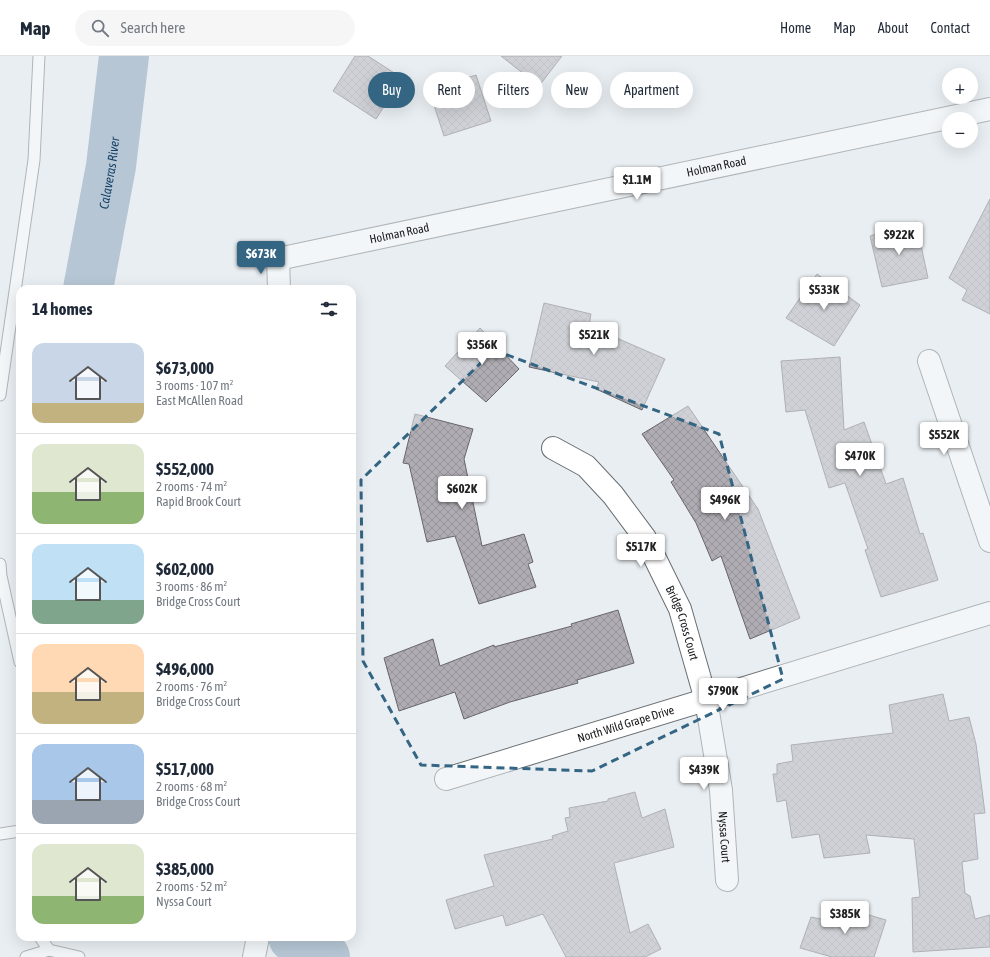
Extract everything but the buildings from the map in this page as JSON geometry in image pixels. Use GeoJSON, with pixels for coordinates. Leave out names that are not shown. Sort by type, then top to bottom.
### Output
{"type":"FeatureCollection","features":[{"type":"Feature","properties":{"kind":"street","name":"Holman Road"},"geometry":{"type":"LineString","coordinates":[[279,285],[278,259],[990,109]]}},
{"type":"Feature","properties":{"kind":"street"},"geometry":{"type":"LineString","coordinates":[[929,361],[990,541]]}},
{"type":"Feature","properties":{"kind":"street","name":"Bridge Cross Court"},"geometry":{"type":"LineString","coordinates":[[553,448],[586,466],[613,494],[645,538],[680,609],[706,700]]}},
{"type":"Feature","properties":{"kind":"street","name":"North Wild Grape Drive"},"geometry":{"type":"LineString","coordinates":[[446,779],[990,613]]}},
{"type":"Feature","properties":{"kind":"street","name":"Nyssa Court"},"geometry":{"type":"LineString","coordinates":[[706,700],[721,790],[727,880]]}},
{"type":"Feature","properties":{"kind":"street"},"geometry":{"type":"LineString","coordinates":[[254,957],[257,941]]}},
{"type":"Feature","properties":{"kind":"lane"},"geometry":{"type":"LineString","coordinates":[[0,395],[34,160],[39,56]]}},
{"type":"Feature","properties":{"kind":"lane"},"geometry":{"type":"LineString","coordinates":[[0,564],[1,576],[16,644]]}},
{"type":"Feature","properties":{"kind":"lane"},"geometry":{"type":"LineString","coordinates":[[0,834],[16,832]]}},
{"type":"Feature","properties":{"kind":"lane"},"geometry":{"type":"LineString","coordinates":[[43,941],[49,950]]}},
{"type":"Feature","properties":{"kind":"lane"},"geometry":{"type":"LineString","coordinates":[[26,957],[49,950],[79,957]]}},
{"type":"Feature","properties":{"kind":"highlighted area"},"geometry":{"type":"Polygon","coordinates":[[[494,350],[719,434],[783,679],[592,771],[421,765],[363,661],[361,480],[494,350]]]}},
{"type":"Feature","properties":{"kind":"waterway","name":"Calaveras River"},"geometry":{"type":"LineString","coordinates":[[89,285],[111,166],[124,56]]}},
{"type":"Feature","properties":{"kind":"waterway","name":"Calaveras River"},"geometry":{"type":"LineString","coordinates":[[299,941],[325,957]]}}]}
